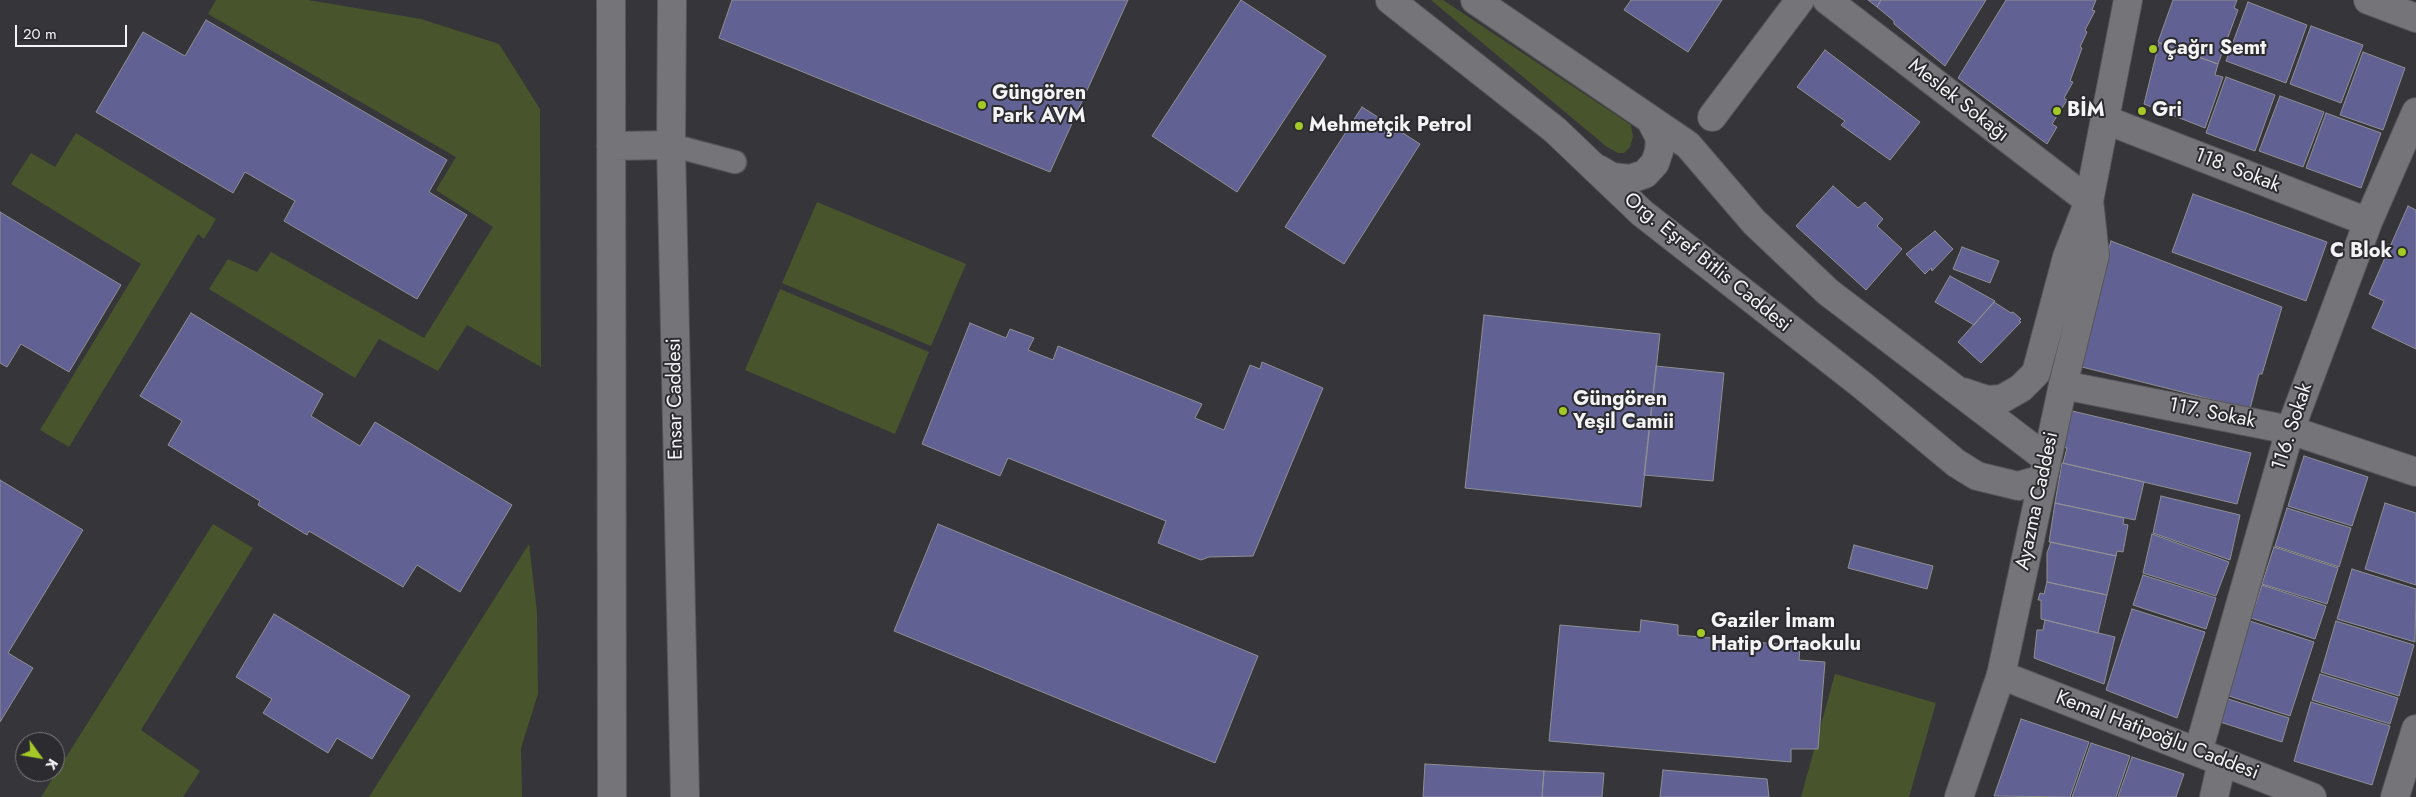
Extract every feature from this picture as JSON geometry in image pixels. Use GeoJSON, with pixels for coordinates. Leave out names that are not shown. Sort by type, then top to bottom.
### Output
{"type":"FeatureCollection","features":[{"type":"Feature","properties":{"kind":"street"},"geometry":{"type":"LineString","coordinates":[[611,0],[612,797]]}},
{"type":"Feature","properties":{"kind":"street","name":"Ensar Caddesi"},"geometry":{"type":"LineString","coordinates":[[672,0],[671,145],[686,797]]}},
{"type":"Feature","properties":{"kind":"street","name":"Org. Eşref Bitlis Caddesi"},"geometry":{"type":"LineString","coordinates":[[1390,0],[1555,130],[1642,214],[1862,385],[1956,463],[1977,476],[2018,486],[2045,469]]}},
{"type":"Feature","properties":{"kind":"street"},"geometry":{"type":"LineString","coordinates":[[1475,0],[1688,146],[1754,222],[1828,292],[1951,388],[2045,469]]}},
{"type":"Feature","properties":{"kind":"street"},"geometry":{"type":"LineString","coordinates":[[1712,117],[1800,0]]}},
{"type":"Feature","properties":{"kind":"street","name":"Meslek Sokağı"},"geometry":{"type":"LineString","coordinates":[[1827,0],[2089,202]]}},
{"type":"Feature","properties":{"kind":"street","name":"Ayazma Caddesi"},"geometry":{"type":"LineString","coordinates":[[1951,388],[1987,400],[2002,399],[2021,388],[2036,374],[2067,257],[2089,202],[2128,0]]}},
{"type":"Feature","properties":{"kind":"street"},"geometry":{"type":"LineString","coordinates":[[2368,0],[2416,18]]}},
{"type":"Feature","properties":{"kind":"street","name":"116. Sokak"},"geometry":{"type":"LineString","coordinates":[[2214,797],[2210,757],[2290,430],[2368,222],[2416,112]]}},
{"type":"Feature","properties":{"kind":"street"},"geometry":{"type":"LineString","coordinates":[[1592,166],[1612,177],[1630,179],[1645,174],[1655,163],[1659,152],[1660,138],[1650,119]]}},
{"type":"Feature","properties":{"kind":"street","name":"118. Sokak"},"geometry":{"type":"LineString","coordinates":[[2106,120],[2368,222]]}},
{"type":"Feature","properties":{"kind":"street"},"geometry":{"type":"LineString","coordinates":[[611,146],[671,145]]}},
{"type":"Feature","properties":{"kind":"street","name":"Ayazma Caddesi"},"geometry":{"type":"LineString","coordinates":[[1958,797],[2000,676],[2063,385],[2095,254],[2089,202]]}},
{"type":"Feature","properties":{"kind":"street","name":"117. Sokak"},"geometry":{"type":"LineString","coordinates":[[2063,385],[2290,430],[2416,472]]}},
{"type":"Feature","properties":{"kind":"street","name":"Kemal Hatipoğlu Caddesi"},"geometry":{"type":"LineString","coordinates":[[2000,676],[2312,797]]}},
{"type":"Feature","properties":{"kind":"street"},"geometry":{"type":"LineString","coordinates":[[2395,797],[2416,729]]}},
{"type":"Feature","properties":{"kind":"lane"},"geometry":{"type":"LineString","coordinates":[[671,145],[735,162]]}},
{"type":"Feature","properties":{"kind":"green space"},"geometry":{"type":"Polygon","coordinates":[[[216,0],[308,0],[421,19],[499,44],[540,109],[541,367],[467,325],[438,371],[379,339],[355,378],[209,289],[228,259],[257,272],[271,252],[424,338],[493,227],[436,190],[456,157],[208,14],[216,0]]]}},
{"type":"Feature","properties":{"kind":"green space"},"geometry":{"type":"Polygon","coordinates":[[[1431,0],[1443,0],[1631,125],[1633,137],[1630,147],[1624,153],[1618,153],[1607,147],[1431,0]]]}},
{"type":"Feature","properties":{"kind":"green space"},"geometry":{"type":"Polygon","coordinates":[[[76,133],[216,219],[204,239],[198,234],[69,447],[40,430],[141,264],[11,184],[31,153],[55,167],[76,133]]]}},
{"type":"Feature","properties":{"kind":"green space"},"geometry":{"type":"Polygon","coordinates":[[[817,202],[966,264],[931,346],[782,283],[817,202]]]}},
{"type":"Feature","properties":{"kind":"green space"},"geometry":{"type":"Polygon","coordinates":[[[780,289],[929,352],[895,434],[745,370],[780,289]]]}},
{"type":"Feature","properties":{"kind":"green space"},"geometry":{"type":"Polygon","coordinates":[[[213,524],[253,548],[141,730],[200,771],[183,797],[41,797],[50,782],[65,782],[65,759],[213,524]]]}},
{"type":"Feature","properties":{"kind":"green space"},"geometry":{"type":"Polygon","coordinates":[[[529,544],[537,612],[538,694],[521,748],[522,797],[369,797],[529,544]]]}},
{"type":"Feature","properties":{"kind":"green space"},"geometry":{"type":"Polygon","coordinates":[[[1835,674],[1936,703],[1909,797],[1801,797],[1835,674]]]}},
{"type":"Feature","properties":{"kind":"building","name":"Güngören Park AVM"},"geometry":{"type":"Polygon","coordinates":[[[732,0],[1128,0],[1050,172],[719,38],[732,0]]]}},
{"type":"Feature","properties":{"kind":"building"},"geometry":{"type":"Polygon","coordinates":[[[1241,0],[1326,56],[1237,192],[1152,136],[1241,0]]]}},
{"type":"Feature","properties":{"kind":"building"},"geometry":{"type":"Polygon","coordinates":[[[1631,0],[1722,0],[1688,52],[1624,10],[1631,0]]]}},
{"type":"Feature","properties":{"kind":"building"},"geometry":{"type":"Polygon","coordinates":[[[1868,0],[1881,0],[1877,7],[1868,0]]]}},
{"type":"Feature","properties":{"kind":"building"},"geometry":{"type":"Polygon","coordinates":[[[1881,0],[1986,0],[1945,66],[1894,24],[1894,21],[1877,7],[1881,0]]]}},
{"type":"Feature","properties":{"kind":"building"},"geometry":{"type":"Polygon","coordinates":[[[2006,0],[2096,0],[2092,10],[2095,11],[2085,30],[2087,32],[2080,47],[2082,48],[2070,81],[2073,82],[2064,98],[2067,100],[2052,124],[2057,127],[2047,144],[1958,78],[2006,0]]]}},
{"type":"Feature","properties":{"kind":"building"},"geometry":{"type":"Polygon","coordinates":[[[2173,0],[2237,0],[2234,8],[2238,10],[2218,64],[2158,42],[2173,0]]]}},
{"type":"Feature","properties":{"kind":"building"},"geometry":{"type":"Polygon","coordinates":[[[2248,2],[2307,25],[2286,83],[2226,61],[2248,2]]]}},
{"type":"Feature","properties":{"kind":"building"},"geometry":{"type":"Polygon","coordinates":[[[206,20],[447,160],[429,192],[467,215],[417,299],[284,221],[295,201],[245,172],[233,193],[96,112],[143,32],[185,56],[206,20]]]}},
{"type":"Feature","properties":{"kind":"building"},"geometry":{"type":"Polygon","coordinates":[[[2311,26],[2363,45],[2341,103],[2290,84],[2311,26]]]}},
{"type":"Feature","properties":{"kind":"building"},"geometry":{"type":"Polygon","coordinates":[[[2159,43],[2218,64],[2215,75],[2223,77],[2205,128],[2144,104],[2159,43]]]}},
{"type":"Feature","properties":{"kind":"building"},"geometry":{"type":"Polygon","coordinates":[[[1825,50],[1920,122],[1890,160],[1841,125],[1845,121],[1797,87],[1825,50]]]}},
{"type":"Feature","properties":{"kind":"building"},"geometry":{"type":"Polygon","coordinates":[[[2363,52],[2405,68],[2383,130],[2340,115],[2363,52]]]}},
{"type":"Feature","properties":{"kind":"building"},"geometry":{"type":"Polygon","coordinates":[[[2226,77],[2275,95],[2255,151],[2206,133],[2226,77]]]}},
{"type":"Feature","properties":{"kind":"building"},"geometry":{"type":"Polygon","coordinates":[[[2280,96],[2324,112],[2303,167],[2259,151],[2280,96]]]}},
{"type":"Feature","properties":{"kind":"building"},"geometry":{"type":"Polygon","coordinates":[[[1362,107],[1420,144],[1344,264],[1285,227],[1362,107]]]}},
{"type":"Feature","properties":{"kind":"building"},"geometry":{"type":"Polygon","coordinates":[[[2326,113],[2381,133],[2361,188],[2306,168],[2326,113]]]}},
{"type":"Feature","properties":{"kind":"building"},"geometry":{"type":"Polygon","coordinates":[[[1833,186],[1858,208],[1865,202],[1883,219],[1877,226],[1902,249],[1866,290],[1796,226],[1833,186]]]}},
{"type":"Feature","properties":{"kind":"building"},"geometry":{"type":"Polygon","coordinates":[[[2193,194],[2327,242],[2306,301],[2172,252],[2193,194]]]}},
{"type":"Feature","properties":{"kind":"building","name":"C Blok"},"geometry":{"type":"Polygon","coordinates":[[[2408,206],[2416,210],[2416,349],[2372,328],[2384,301],[2369,294],[2408,206]]]}},
{"type":"Feature","properties":{"kind":"building"},"geometry":{"type":"Polygon","coordinates":[[[0,212],[121,285],[69,372],[21,344],[7,367],[0,363],[0,212]]]}},
{"type":"Feature","properties":{"kind":"building"},"geometry":{"type":"Polygon","coordinates":[[[1935,231],[1953,249],[1932,271],[1931,268],[1925,274],[1906,254],[1935,231]]]}},
{"type":"Feature","properties":{"kind":"building"},"geometry":{"type":"Polygon","coordinates":[[[2111,241],[2282,307],[2262,374],[2259,374],[2250,409],[2078,366],[2111,241]]]}},
{"type":"Feature","properties":{"kind":"building"},"geometry":{"type":"Polygon","coordinates":[[[1962,247],[1999,261],[1990,283],[1953,269],[1962,247]]]}},
{"type":"Feature","properties":{"kind":"building"},"geometry":{"type":"Polygon","coordinates":[[[1950,276],[1995,301],[1974,325],[1935,302],[1950,276]]]}},
{"type":"Feature","properties":{"kind":"building"},"geometry":{"type":"Polygon","coordinates":[[[1994,302],[2011,313],[2013,312],[2021,319],[2019,321],[2021,322],[1981,363],[1958,342],[1994,302]]]}},
{"type":"Feature","properties":{"kind":"building"},"geometry":{"type":"Polygon","coordinates":[[[191,313],[323,394],[311,416],[360,446],[375,422],[512,505],[460,592],[417,565],[403,587],[309,531],[307,535],[258,505],[260,501],[168,445],[182,421],[140,396],[191,313]]]}},
{"type":"Feature","properties":{"kind":"building","name":"Güngören Yeşil Camii"},"geometry":{"type":"Polygon","coordinates":[[[1484,315],[1660,334],[1641,507],[1465,488],[1484,315]]]}},
{"type":"Feature","properties":{"kind":"building"},"geometry":{"type":"Polygon","coordinates":[[[970,323],[1006,338],[1010,329],[1034,338],[1028,350],[1053,360],[1058,346],[1202,404],[1195,418],[1224,430],[1250,365],[1260,369],[1262,362],[1323,388],[1253,556],[1209,557],[1201,560],[1158,543],[1166,521],[1008,458],[1000,476],[922,444],[970,323]]]}},
{"type":"Feature","properties":{"kind":"building"},"geometry":{"type":"Polygon","coordinates":[[[1656,366],[1724,373],[1713,481],[1644,475],[1656,366]]]}},
{"type":"Feature","properties":{"kind":"building"},"geometry":{"type":"Polygon","coordinates":[[[2068,410],[2251,453],[2237,504],[2063,463],[2067,448],[2063,447],[2068,410]]]}},
{"type":"Feature","properties":{"kind":"building"},"geometry":{"type":"Polygon","coordinates":[[[2304,456],[2368,477],[2352,526],[2288,506],[2304,456]]]}},
{"type":"Feature","properties":{"kind":"building"},"geometry":{"type":"Polygon","coordinates":[[[2062,463],[2144,482],[2135,520],[2055,503],[2062,463]]]}},
{"type":"Feature","properties":{"kind":"building"},"geometry":{"type":"Polygon","coordinates":[[[0,480],[83,530],[8,653],[33,668],[0,722],[0,480]]]}},
{"type":"Feature","properties":{"kind":"building"},"geometry":{"type":"Polygon","coordinates":[[[2161,496],[2240,515],[2230,560],[2153,533],[2161,496]]]}},
{"type":"Feature","properties":{"kind":"building"},"geometry":{"type":"Polygon","coordinates":[[[2055,503],[2124,518],[2123,524],[2128,525],[2123,552],[2117,551],[2116,556],[2049,542],[2055,503]]]}},
{"type":"Feature","properties":{"kind":"building"},"geometry":{"type":"Polygon","coordinates":[[[2385,503],[2416,513],[2416,585],[2365,569],[2385,503]]]}},
{"type":"Feature","properties":{"kind":"building"},"geometry":{"type":"Polygon","coordinates":[[[2287,508],[2351,528],[2339,567],[2275,546],[2287,508]]]}},
{"type":"Feature","properties":{"kind":"building"},"geometry":{"type":"Polygon","coordinates":[[[938,524],[1258,656],[1215,763],[894,631],[938,524]]]}},
{"type":"Feature","properties":{"kind":"building"},"geometry":{"type":"Polygon","coordinates":[[[2152,534],[2229,562],[2216,596],[2143,573],[2152,534]]]}},
{"type":"Feature","properties":{"kind":"building"},"geometry":{"type":"Polygon","coordinates":[[[2051,542],[2116,556],[2107,595],[2047,582],[2047,553],[2051,542]]]}},
{"type":"Feature","properties":{"kind":"building"},"geometry":{"type":"Polygon","coordinates":[[[1854,545],[1933,566],[1927,589],[1848,568],[1854,545]]]}},
{"type":"Feature","properties":{"kind":"building"},"geometry":{"type":"Polygon","coordinates":[[[2274,547],[2338,568],[2327,604],[2262,584],[2274,547]]]}},
{"type":"Feature","properties":{"kind":"building"},"geometry":{"type":"Polygon","coordinates":[[[2352,569],[2416,589],[2415,642],[2337,619],[2352,569]]]}},
{"type":"Feature","properties":{"kind":"building"},"geometry":{"type":"Polygon","coordinates":[[[2143,575],[2216,598],[2206,629],[2133,605],[2143,575]]]}},
{"type":"Feature","properties":{"kind":"building"},"geometry":{"type":"Polygon","coordinates":[[[2047,582],[2107,595],[2098,633],[2041,619],[2041,600],[2038,600],[2040,593],[2044,594],[2047,582]]]}},
{"type":"Feature","properties":{"kind":"building"},"geometry":{"type":"Polygon","coordinates":[[[2262,585],[2326,606],[2315,639],[2251,618],[2262,585]]]}},
{"type":"Feature","properties":{"kind":"building"},"geometry":{"type":"Polygon","coordinates":[[[2132,609],[2205,632],[2177,718],[2106,690],[2132,609]]]}},
{"type":"Feature","properties":{"kind":"building"},"geometry":{"type":"Polygon","coordinates":[[[274,614],[410,696],[372,759],[337,738],[328,753],[263,713],[272,699],[236,677],[274,614]]]}},
{"type":"Feature","properties":{"kind":"building","name":"Gaziler İmam Hatip Ortaokulu"},"geometry":{"type":"Polygon","coordinates":[[[1641,620],[1678,625],[1678,635],[1800,646],[1799,660],[1825,662],[1818,749],[1791,749],[1791,762],[1549,741],[1560,625],[1640,632],[1641,620]]]}},
{"type":"Feature","properties":{"kind":"building"},"geometry":{"type":"Polygon","coordinates":[[[2045,620],[2115,637],[2104,684],[2034,658],[2037,630],[2043,630],[2045,620]]]}},
{"type":"Feature","properties":{"kind":"building"},"geometry":{"type":"Polygon","coordinates":[[[2250,621],[2314,642],[2290,716],[2226,695],[2250,621]]]}},
{"type":"Feature","properties":{"kind":"building"},"geometry":{"type":"Polygon","coordinates":[[[2336,621],[2414,645],[2399,696],[2321,672],[2336,621]]]}},
{"type":"Feature","properties":{"kind":"building"},"geometry":{"type":"Polygon","coordinates":[[[2320,674],[2398,698],[2390,724],[2312,700],[2320,674]]]}},
{"type":"Feature","properties":{"kind":"building"},"geometry":{"type":"Polygon","coordinates":[[[2225,698],[2289,718],[2282,742],[2217,721],[2225,698]]]}},
{"type":"Feature","properties":{"kind":"building"},"geometry":{"type":"Polygon","coordinates":[[[2311,702],[2390,726],[2372,785],[2294,761],[2311,702]]]}},
{"type":"Feature","properties":{"kind":"building"},"geometry":{"type":"Polygon","coordinates":[[[2021,719],[2089,742],[2070,797],[1994,796],[2021,719]]]}},
{"type":"Feature","properties":{"kind":"building"},"geometry":{"type":"Polygon","coordinates":[[[2091,743],[2130,756],[2116,797],[2072,797],[2091,743]]]}},
{"type":"Feature","properties":{"kind":"building"},"geometry":{"type":"Polygon","coordinates":[[[2132,757],[2184,774],[2176,797],[2118,797],[2132,757]]]}},
{"type":"Feature","properties":{"kind":"building"},"geometry":{"type":"Polygon","coordinates":[[[1425,764],[1544,771],[1542,797],[1423,797],[1425,764]]]}},
{"type":"Feature","properties":{"kind":"building"},"geometry":{"type":"Polygon","coordinates":[[[1663,770],[1767,779],[1769,797],[1660,797],[1663,770]]]}},
{"type":"Feature","properties":{"kind":"building"},"geometry":{"type":"Polygon","coordinates":[[[1544,771],[1604,773],[1602,797],[1542,797],[1544,771]]]}},
{"type":"Feature","properties":{"kind":"place","name":"Çağrı Semt"},"geometry":{"type":"Point","coordinates":[2153,49]}},
{"type":"Feature","properties":{"kind":"place","name":"Güngören Park AVM"},"geometry":{"type":"Point","coordinates":[982,105]}},
{"type":"Feature","properties":{"kind":"place","name":"BİM"},"geometry":{"type":"Point","coordinates":[2057,111]}},
{"type":"Feature","properties":{"kind":"place","name":"Gri"},"geometry":{"type":"Point","coordinates":[2142,111]}},
{"type":"Feature","properties":{"kind":"place","name":"Mehmetçik Petrol"},"geometry":{"type":"Point","coordinates":[1299,126]}},
{"type":"Feature","properties":{"kind":"place","name":"C Blok"},"geometry":{"type":"Point","coordinates":[2402,252]}},
{"type":"Feature","properties":{"kind":"place","name":"Güngören Yeşil Camii"},"geometry":{"type":"Point","coordinates":[1563,411]}},
{"type":"Feature","properties":{"kind":"place","name":"Gaziler İmam Hatip Ortaokulu"},"geometry":{"type":"Point","coordinates":[1701,633]}}]}
